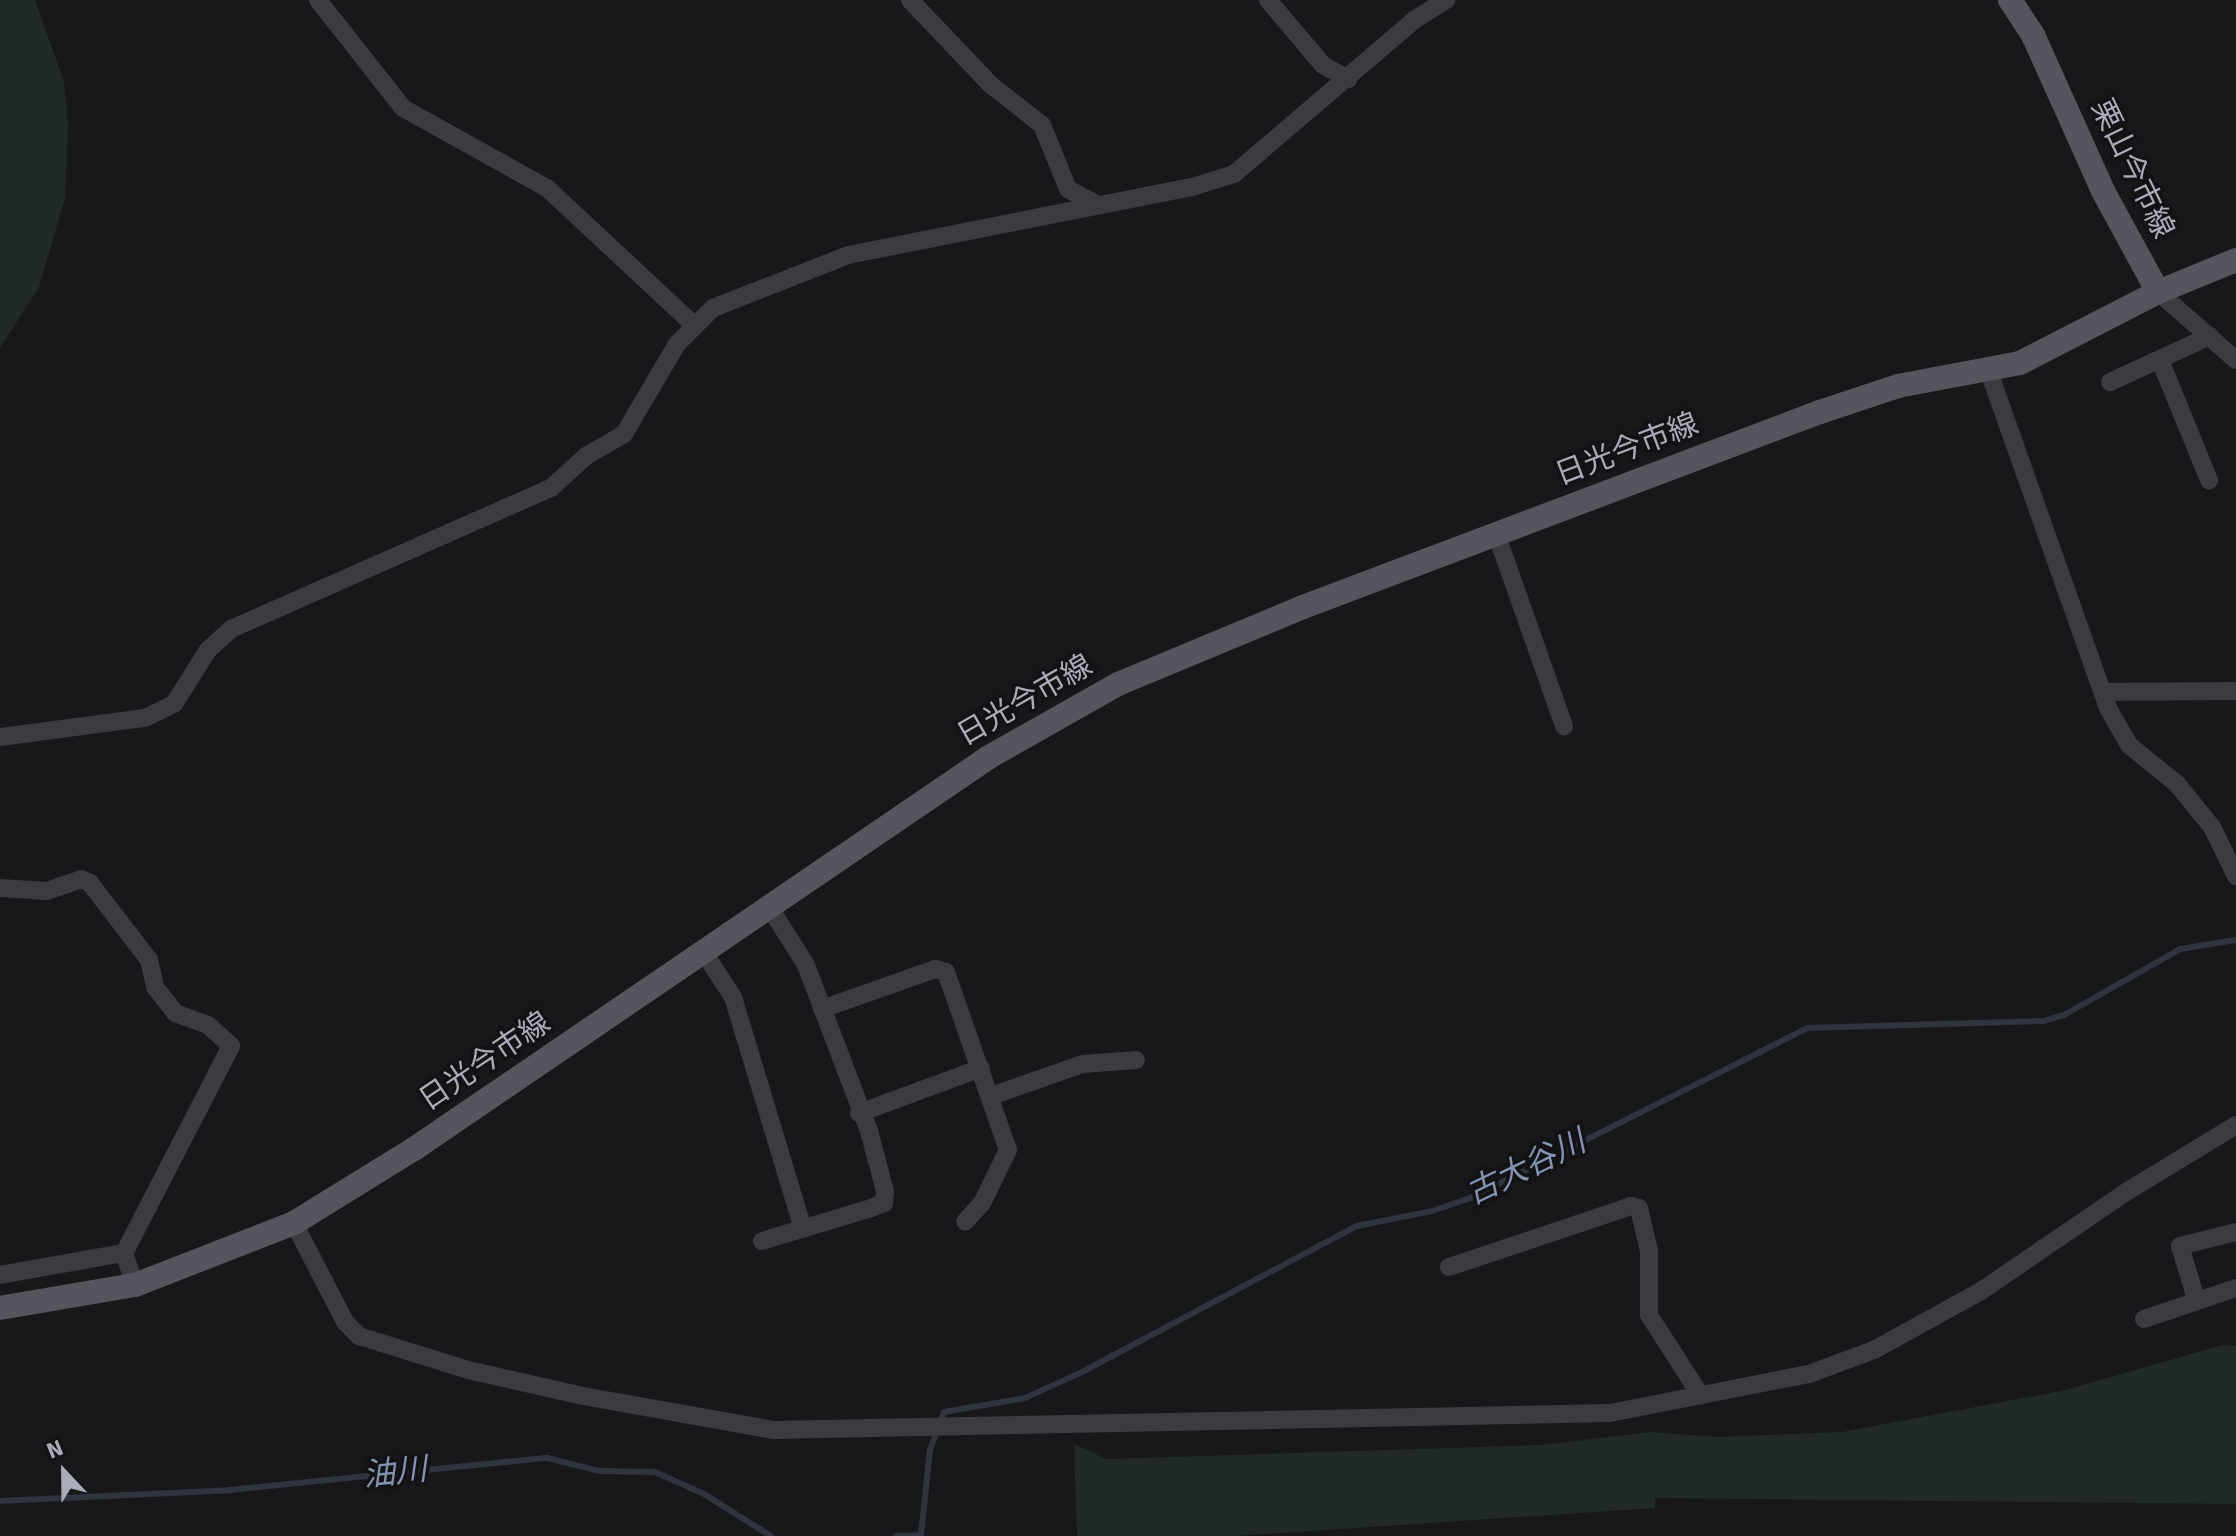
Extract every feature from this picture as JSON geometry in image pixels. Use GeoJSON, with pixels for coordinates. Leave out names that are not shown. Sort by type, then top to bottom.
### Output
{"type":"FeatureCollection","features":[{"type":"Feature","properties":{"kind":"main road","name":"栗山今市線"},"geometry":{"type":"LineString","coordinates":[[2010,0],[2033,35],[2103,191],[2158,292]]}},
{"type":"Feature","properties":{"kind":"main road"},"geometry":{"type":"LineString","coordinates":[[2158,292],[2236,260]]}},
{"type":"Feature","properties":{"kind":"main road","name":"日光今市線"},"geometry":{"type":"LineString","coordinates":[[0,1308],[135,1285],[294,1223],[414,1149],[989,757],[1118,684],[1496,533],[1898,386],[1989,372],[2045,352],[2158,292]]}},
{"type":"Feature","properties":{"kind":"street"},"geometry":{"type":"LineString","coordinates":[[318,0],[403,108],[547,188],[695,326]]}},
{"type":"Feature","properties":{"kind":"street"},"geometry":{"type":"LineString","coordinates":[[910,0],[991,85],[1042,125],[1068,189],[1098,205]]}},
{"type":"Feature","properties":{"kind":"street"},"geometry":{"type":"LineString","coordinates":[[1268,0],[1323,65],[1348,79]]}},
{"type":"Feature","properties":{"kind":"street"},"geometry":{"type":"LineString","coordinates":[[0,737],[145,718],[174,704],[208,650],[231,629],[551,488],[586,456],[624,434],[677,344],[713,308],[848,255],[1098,205],[1234,174],[1414,20],[1446,0]]}},
{"type":"Feature","properties":{"kind":"street"},"geometry":{"type":"LineString","coordinates":[[2158,292],[2236,360]]}},
{"type":"Feature","properties":{"kind":"street"},"geometry":{"type":"LineString","coordinates":[[2110,382],[2210,336]]}},
{"type":"Feature","properties":{"kind":"street"},"geometry":{"type":"LineString","coordinates":[[2160,360],[2209,480]]}},
{"type":"Feature","properties":{"kind":"street"},"geometry":{"type":"LineString","coordinates":[[1989,372],[2102,692],[2129,745],[2177,784],[2212,827],[2236,876]]}},
{"type":"Feature","properties":{"kind":"street"},"geometry":{"type":"LineString","coordinates":[[1496,533],[1564,726]]}},
{"type":"Feature","properties":{"kind":"street"},"geometry":{"type":"LineString","coordinates":[[2102,692],[2236,691]]}},
{"type":"Feature","properties":{"kind":"street"},"geometry":{"type":"LineString","coordinates":[[0,888],[47,891],[81,879],[90,883],[149,960],[155,987],[175,1013],[208,1025],[231,1046],[124,1253],[135,1285]]}},
{"type":"Feature","properties":{"kind":"street"},"geometry":{"type":"LineString","coordinates":[[762,1241],[884,1203],[869,1131],[859,1113],[806,965],[768,905]]}},
{"type":"Feature","properties":{"kind":"street"},"geometry":{"type":"LineString","coordinates":[[703,951],[733,997],[803,1229]]}},
{"type":"Feature","properties":{"kind":"street"},"geometry":{"type":"LineString","coordinates":[[822,1009],[935,969],[946,972],[1008,1150],[982,1203],[965,1222]]}},
{"type":"Feature","properties":{"kind":"street"},"geometry":{"type":"LineString","coordinates":[[991,1096],[1083,1064],[1136,1060]]}},
{"type":"Feature","properties":{"kind":"street"},"geometry":{"type":"LineString","coordinates":[[859,1113],[981,1068]]}},
{"type":"Feature","properties":{"kind":"street"},"geometry":{"type":"LineString","coordinates":[[294,1223],[345,1322],[359,1336],[468,1370],[583,1396],[774,1430],[956,1429],[1610,1413],[1836,1367],[1919,1329],[2236,1125]]}},
{"type":"Feature","properties":{"kind":"street"},"geometry":{"type":"LineString","coordinates":[[1449,1267],[1631,1206],[1639,1208],[1649,1251],[1649,1315],[1701,1396]]}},
{"type":"Feature","properties":{"kind":"street"},"geometry":{"type":"LineString","coordinates":[[2196,1299],[2180,1246],[2236,1232]]}},
{"type":"Feature","properties":{"kind":"street"},"geometry":{"type":"LineString","coordinates":[[0,1275],[124,1253]]}},
{"type":"Feature","properties":{"kind":"street"},"geometry":{"type":"LineString","coordinates":[[2144,1319],[2236,1288]]}},
{"type":"Feature","properties":{"kind":"shaded area"},"geometry":{"type":"Polygon","coordinates":[[[0,0],[35,0],[64,82],[68,126],[65,198],[39,287],[0,348],[0,0]]]}},
{"type":"Feature","properties":{"kind":"shaded area"},"geometry":{"type":"Polygon","coordinates":[[[2223,1345],[2236,1346],[2236,1504],[1655,1498],[1655,1508],[1236,1536],[1077,1536],[1074,1444],[1106,1459],[1542,1445],[1650,1432],[1717,1437],[1842,1432],[2066,1390],[2223,1345]]]}},
{"type":"Feature","properties":{"kind":"waterway","name":"古大谷川"},"geometry":{"type":"LineString","coordinates":[[921,1535],[930,1450],[944,1412],[1025,1398],[1082,1372],[1357,1226],[1432,1211],[1473,1197],[1807,1028],[2044,1021],[2064,1015],[2180,949],[2236,940]]}},
{"type":"Feature","properties":{"kind":"waterway","name":"油川"},"geometry":{"type":"LineString","coordinates":[[0,1501],[230,1490],[547,1458],[599,1471],[655,1472],[704,1494],[771,1536]]}},
{"type":"Feature","properties":{"kind":"waterway","name":"油川"},"geometry":{"type":"LineString","coordinates":[[896,1536],[921,1535]]}}]}
